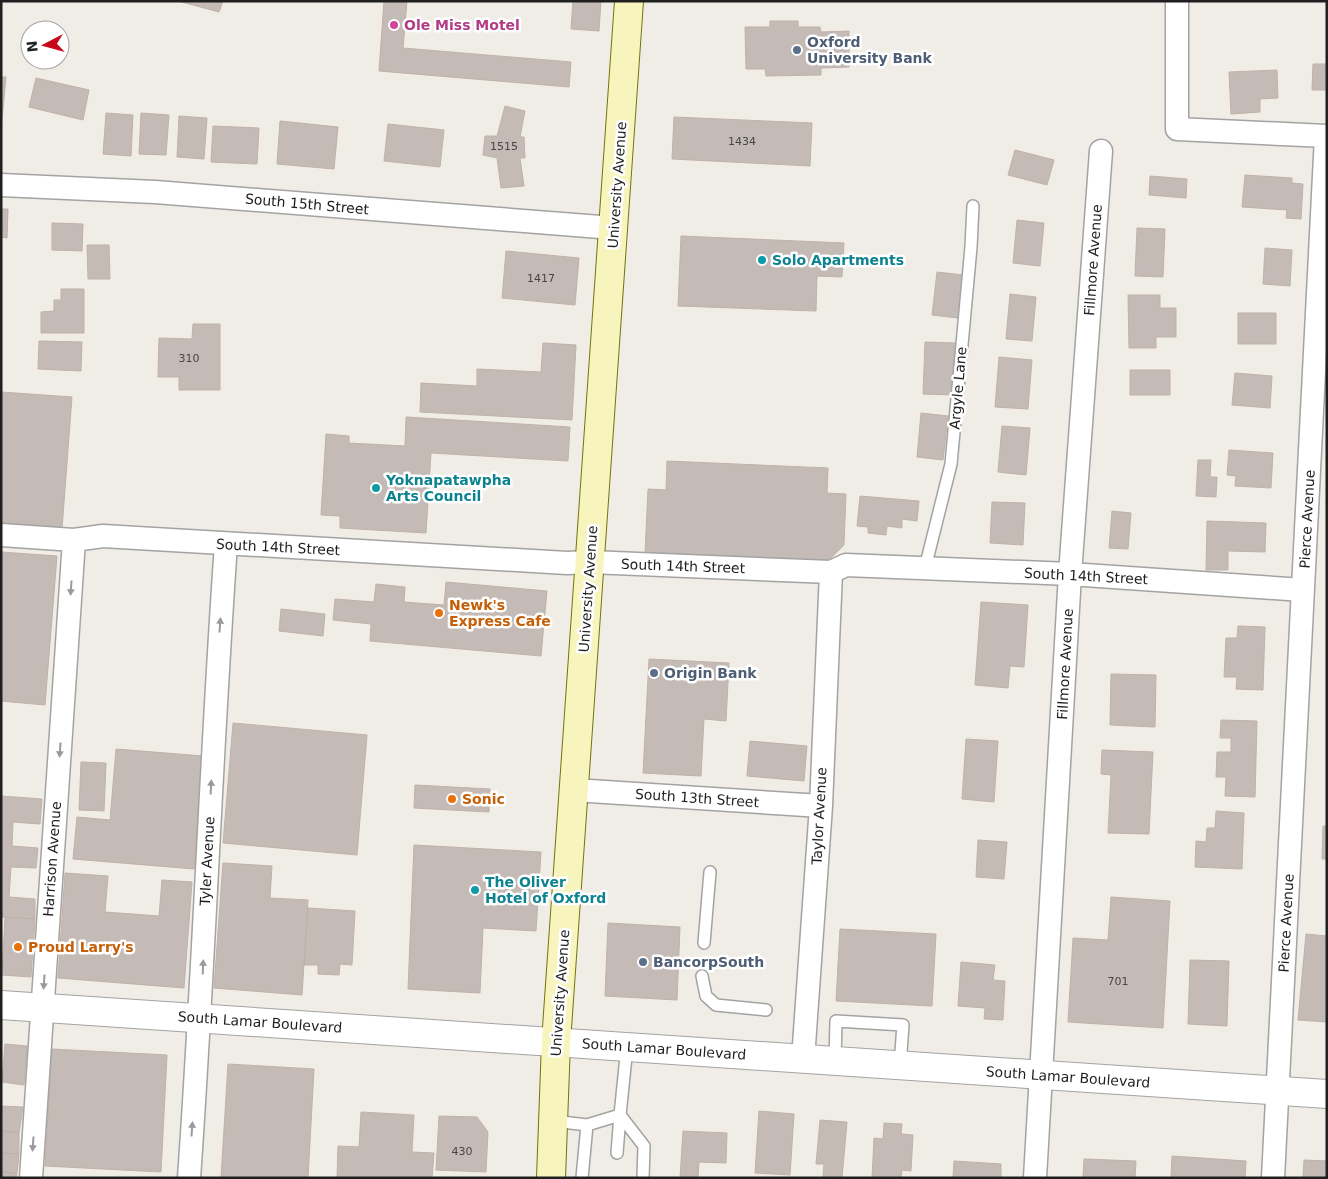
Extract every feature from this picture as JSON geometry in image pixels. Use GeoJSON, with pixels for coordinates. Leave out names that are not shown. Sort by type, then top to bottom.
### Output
{"type":"FeatureCollection","features":[{"type":"Feature","properties":{"kind":"main road","name":"University Avenue"},"geometry":{"type":"LineString","coordinates":[[551,1178],[556,1042],[629,1]]}},
{"type":"Feature","properties":{"kind":"street","name":"Pierce Avenue"},"geometry":{"type":"LineString","coordinates":[[1177,1],[1177,129],[1326,136],[1272,1178]]}},
{"type":"Feature","properties":{"kind":"street","name":"Fillmore Avenue"},"geometry":{"type":"LineString","coordinates":[[1035,1178],[1070,574],[1101,151]]}},
{"type":"Feature","properties":{"kind":"street","name":"South 15th Street"},"geometry":{"type":"LineString","coordinates":[[1,185],[155,192],[613,228]]}},
{"type":"Feature","properties":{"kind":"street","name":"South 14th Street"},"geometry":{"type":"LineString","coordinates":[[1,535],[74,540],[103,536],[567,564],[590,562],[832,572],[846,565],[1070,574],[1303,590]]}},
{"type":"Feature","properties":{"kind":"street","name":"Harrison Avenue"},"geometry":{"type":"LineString","coordinates":[[31,1178],[74,540]]}},
{"type":"Feature","properties":{"kind":"street","name":"Tyler Avenue"},"geometry":{"type":"LineString","coordinates":[[189,1178],[200,1018],[215,687],[226,544]]}},
{"type":"Feature","properties":{"kind":"street","name":"Taylor Avenue"},"geometry":{"type":"LineString","coordinates":[[803,1059],[821,806],[832,572]]}},
{"type":"Feature","properties":{"kind":"street","name":"South 13th Street"},"geometry":{"type":"LineString","coordinates":[[574,790],[821,806]]}},
{"type":"Feature","properties":{"kind":"street","name":"South Lamar Boulevard"},"geometry":{"type":"LineString","coordinates":[[1,1005],[1327,1094]]}},
{"type":"Feature","properties":{"kind":"lane","name":"Argyle Lane"},"geometry":{"type":"LineString","coordinates":[[925,568],[951,464],[971,247],[972,206]]}},
{"type":"Feature","properties":{"kind":"lane"},"geometry":{"type":"LineString","coordinates":[[704,943],[710,872]]}},
{"type":"Feature","properties":{"kind":"lane"},"geometry":{"type":"LineString","coordinates":[[702,976],[706,996],[716,1005],[766,1010]]}},
{"type":"Feature","properties":{"kind":"lane"},"geometry":{"type":"LineString","coordinates":[[834,1061],[836,1021],[856,1022],[903,1026],[900,1065]]}},
{"type":"Feature","properties":{"kind":"lane"},"geometry":{"type":"LineString","coordinates":[[617,1153],[627,1047]]}},
{"type":"Feature","properties":{"kind":"lane"},"geometry":{"type":"LineString","coordinates":[[554,1121],[587,1125],[620,1115]]}},
{"type":"Feature","properties":{"kind":"lane"},"geometry":{"type":"LineString","coordinates":[[620,1115],[644,1146],[643,1178]]}},
{"type":"Feature","properties":{"kind":"lane"},"geometry":{"type":"LineString","coordinates":[[582,1178],[587,1125]]}},
{"type":"Feature","properties":{"kind":"building"},"geometry":{"type":"Polygon","coordinates":[[[178,1],[223,1],[219,12],[178,1]]]}},
{"type":"Feature","properties":{"kind":"building","name":"Ole Miss Motel"},"geometry":{"type":"Polygon","coordinates":[[[384,1],[407,1],[403,48],[571,62],[569,87],[379,71],[384,1]]]}},
{"type":"Feature","properties":{"kind":"building"},"geometry":{"type":"Polygon","coordinates":[[[573,1],[601,1],[599,31],[571,29],[573,1]]]}},
{"type":"Feature","properties":{"kind":"building","name":"Oxford University Bank"},"geometry":{"type":"Polygon","coordinates":[[[770,21],[798,21],[798,27],[820,27],[821,32],[849,31],[849,67],[821,68],[821,75],[766,76],[765,69],[746,69],[745,27],[770,27],[770,21]]]}},
{"type":"Feature","properties":{"kind":"building"},"geometry":{"type":"Polygon","coordinates":[[[1313,64],[1327,64],[1327,90],[1312,90],[1313,64]]]}},
{"type":"Feature","properties":{"kind":"building"},"geometry":{"type":"Polygon","coordinates":[[[1277,70],[1278,98],[1260,99],[1260,112],[1231,114],[1229,72],[1277,70]]]}},
{"type":"Feature","properties":{"kind":"building"},"geometry":{"type":"Polygon","coordinates":[[[1,77],[6,77],[1,130],[1,77]]]}},
{"type":"Feature","properties":{"kind":"building"},"geometry":{"type":"Polygon","coordinates":[[[36,78],[89,90],[83,120],[29,107],[36,78]]]}},
{"type":"Feature","properties":{"kind":"building"},"geometry":{"type":"Polygon","coordinates":[[[505,106],[525,111],[520,137],[524,137],[525,158],[520,158],[524,186],[501,188],[497,158],[483,155],[485,136],[497,136],[505,106]]]}},
{"type":"Feature","properties":{"kind":"building"},"geometry":{"type":"Polygon","coordinates":[[[106,113],[133,115],[131,156],[103,154],[106,113]]]}},
{"type":"Feature","properties":{"kind":"building"},"geometry":{"type":"Polygon","coordinates":[[[141,113],[169,115],[166,155],[139,154],[141,113]]]}},
{"type":"Feature","properties":{"kind":"building"},"geometry":{"type":"Polygon","coordinates":[[[179,116],[207,118],[204,159],[177,157],[179,116]]]}},
{"type":"Feature","properties":{"kind":"building"},"geometry":{"type":"Polygon","coordinates":[[[674,117],[812,123],[810,166],[672,159],[674,117]]]}},
{"type":"Feature","properties":{"kind":"building"},"geometry":{"type":"Polygon","coordinates":[[[280,121],[338,127],[334,169],[277,164],[280,121]]]}},
{"type":"Feature","properties":{"kind":"building"},"geometry":{"type":"Polygon","coordinates":[[[388,124],[444,130],[440,167],[384,161],[388,124]]]}},
{"type":"Feature","properties":{"kind":"building"},"geometry":{"type":"Polygon","coordinates":[[[213,126],[259,128],[257,164],[211,162],[213,126]]]}},
{"type":"Feature","properties":{"kind":"building"},"geometry":{"type":"Polygon","coordinates":[[[1015,150],[1054,160],[1047,185],[1008,175],[1015,150]]]}},
{"type":"Feature","properties":{"kind":"building"},"geometry":{"type":"Polygon","coordinates":[[[1245,175],[1292,178],[1292,183],[1303,184],[1301,219],[1286,218],[1287,210],[1242,207],[1245,175]]]}},
{"type":"Feature","properties":{"kind":"building"},"geometry":{"type":"Polygon","coordinates":[[[1150,176],[1187,179],[1186,198],[1149,195],[1150,176]]]}},
{"type":"Feature","properties":{"kind":"building"},"geometry":{"type":"Polygon","coordinates":[[[1,209],[8,209],[7,238],[1,237],[1,209]]]}},
{"type":"Feature","properties":{"kind":"building"},"geometry":{"type":"Polygon","coordinates":[[[1017,220],[1044,223],[1040,266],[1013,263],[1017,220]]]}},
{"type":"Feature","properties":{"kind":"building"},"geometry":{"type":"Polygon","coordinates":[[[52,223],[83,224],[82,251],[52,250],[52,223]]]}},
{"type":"Feature","properties":{"kind":"building"},"geometry":{"type":"Polygon","coordinates":[[[1137,228],[1165,229],[1163,277],[1135,276],[1137,228]]]}},
{"type":"Feature","properties":{"kind":"building","name":"Solo Apartments"},"geometry":{"type":"Polygon","coordinates":[[[681,236],[844,243],[842,277],[817,276],[816,311],[678,306],[681,236]]]}},
{"type":"Feature","properties":{"kind":"building"},"geometry":{"type":"Polygon","coordinates":[[[87,245],[109,245],[110,279],[88,279],[87,245]]]}},
{"type":"Feature","properties":{"kind":"building"},"geometry":{"type":"Polygon","coordinates":[[[1265,248],[1292,250],[1290,286],[1263,284],[1265,248]]]}},
{"type":"Feature","properties":{"kind":"building"},"geometry":{"type":"Polygon","coordinates":[[[506,251],[579,258],[575,305],[502,298],[506,251]]]}},
{"type":"Feature","properties":{"kind":"building"},"geometry":{"type":"Polygon","coordinates":[[[937,272],[963,275],[958,318],[932,315],[937,272]]]}},
{"type":"Feature","properties":{"kind":"building"},"geometry":{"type":"Polygon","coordinates":[[[61,289],[84,289],[84,333],[41,333],[41,312],[54,311],[54,300],[61,300],[61,289]]]}},
{"type":"Feature","properties":{"kind":"building"},"geometry":{"type":"Polygon","coordinates":[[[1010,294],[1036,297],[1032,341],[1006,339],[1010,294]]]}},
{"type":"Feature","properties":{"kind":"building"},"geometry":{"type":"Polygon","coordinates":[[[1128,295],[1160,295],[1160,308],[1176,308],[1176,337],[1156,337],[1156,348],[1129,348],[1128,295]]]}},
{"type":"Feature","properties":{"kind":"building"},"geometry":{"type":"Polygon","coordinates":[[[1238,313],[1276,313],[1276,344],[1238,344],[1238,313]]]}},
{"type":"Feature","properties":{"kind":"building"},"geometry":{"type":"Polygon","coordinates":[[[193,324],[220,324],[220,390],[179,390],[179,377],[158,377],[159,338],[192,339],[193,324]]]}},
{"type":"Feature","properties":{"kind":"building"},"geometry":{"type":"Polygon","coordinates":[[[39,341],[82,342],[81,371],[38,369],[39,341]]]}},
{"type":"Feature","properties":{"kind":"building"},"geometry":{"type":"Polygon","coordinates":[[[925,342],[956,343],[954,395],[923,394],[925,342]]]}},
{"type":"Feature","properties":{"kind":"building"},"geometry":{"type":"Polygon","coordinates":[[[543,343],[576,345],[572,420],[420,412],[421,383],[477,386],[477,369],[541,372],[543,343]]]}},
{"type":"Feature","properties":{"kind":"building"},"geometry":{"type":"Polygon","coordinates":[[[999,357],[1032,360],[1028,409],[995,407],[999,357]]]}},
{"type":"Feature","properties":{"kind":"building"},"geometry":{"type":"Polygon","coordinates":[[[1130,370],[1170,370],[1170,395],[1130,395],[1130,370]]]}},
{"type":"Feature","properties":{"kind":"building"},"geometry":{"type":"Polygon","coordinates":[[[1235,373],[1272,376],[1270,408],[1232,405],[1235,373]]]}},
{"type":"Feature","properties":{"kind":"building"},"geometry":{"type":"Polygon","coordinates":[[[1,392],[72,397],[62,529],[1,524],[1,392]]]}},
{"type":"Feature","properties":{"kind":"building"},"geometry":{"type":"Polygon","coordinates":[[[921,413],[948,416],[943,460],[917,457],[921,413]]]}},
{"type":"Feature","properties":{"kind":"building","name":"Yoknapatawpha Arts Council"},"geometry":{"type":"Polygon","coordinates":[[[406,417],[570,427],[568,461],[431,453],[426,533],[340,528],[340,516],[321,515],[326,434],[349,436],[349,443],[405,446],[406,417]]]}},
{"type":"Feature","properties":{"kind":"building"},"geometry":{"type":"Polygon","coordinates":[[[1002,426],[1030,428],[1026,475],[998,472],[1002,426]]]}},
{"type":"Feature","properties":{"kind":"building"},"geometry":{"type":"Polygon","coordinates":[[[1229,450],[1273,453],[1271,488],[1235,486],[1236,476],[1227,475],[1229,450]]]}},
{"type":"Feature","properties":{"kind":"building"},"geometry":{"type":"Polygon","coordinates":[[[1198,460],[1211,460],[1210,477],[1217,477],[1216,497],[1196,496],[1198,460]]]}},
{"type":"Feature","properties":{"kind":"building"},"geometry":{"type":"Polygon","coordinates":[[[667,461],[828,468],[827,493],[846,494],[844,545],[828,561],[645,553],[648,489],[666,490],[667,461]]]}},
{"type":"Feature","properties":{"kind":"building"},"geometry":{"type":"Polygon","coordinates":[[[860,496],[919,501],[917,521],[902,519],[902,528],[887,526],[886,535],[868,533],[868,527],[857,526],[860,496]]]}},
{"type":"Feature","properties":{"kind":"building"},"geometry":{"type":"Polygon","coordinates":[[[992,502],[1025,503],[1023,545],[990,543],[992,502]]]}},
{"type":"Feature","properties":{"kind":"building"},"geometry":{"type":"Polygon","coordinates":[[[1112,511],[1131,513],[1128,549],[1109,548],[1112,511]]]}},
{"type":"Feature","properties":{"kind":"building"},"geometry":{"type":"Polygon","coordinates":[[[1207,521],[1266,523],[1265,552],[1228,551],[1228,570],[1206,570],[1207,521]]]}},
{"type":"Feature","properties":{"kind":"building"},"geometry":{"type":"Polygon","coordinates":[[[1,552],[57,556],[45,705],[1,701],[1,552]]]}},
{"type":"Feature","properties":{"kind":"building","name":"Newk's Express Cafe"},"geometry":{"type":"Polygon","coordinates":[[[446,582],[547,591],[541,656],[370,641],[371,624],[333,620],[335,599],[374,602],[376,584],[405,587],[404,602],[444,605],[446,582]]]}},
{"type":"Feature","properties":{"kind":"building"},"geometry":{"type":"Polygon","coordinates":[[[981,602],[1028,605],[1024,667],[1010,666],[1008,688],[975,685],[981,602]]]}},
{"type":"Feature","properties":{"kind":"building"},"geometry":{"type":"Polygon","coordinates":[[[281,609],[325,614],[323,636],[279,631],[281,609]]]}},
{"type":"Feature","properties":{"kind":"building"},"geometry":{"type":"Polygon","coordinates":[[[1238,626],[1265,627],[1263,690],[1236,689],[1237,677],[1224,677],[1226,638],[1237,638],[1238,626]]]}},
{"type":"Feature","properties":{"kind":"building"},"geometry":{"type":"Polygon","coordinates":[[[649,659],[729,663],[726,721],[704,719],[701,776],[643,773],[649,659]]]}},
{"type":"Feature","properties":{"kind":"building"},"geometry":{"type":"Polygon","coordinates":[[[1111,674],[1156,675],[1155,727],[1110,725],[1111,674]]]}},
{"type":"Feature","properties":{"kind":"building"},"geometry":{"type":"Polygon","coordinates":[[[1221,720],[1257,721],[1255,797],[1225,796],[1226,777],[1216,777],[1217,752],[1231,752],[1231,738],[1220,738],[1221,720]]]}},
{"type":"Feature","properties":{"kind":"building"},"geometry":{"type":"Polygon","coordinates":[[[233,723],[367,735],[357,855],[223,843],[233,723]]]}},
{"type":"Feature","properties":{"kind":"building"},"geometry":{"type":"Polygon","coordinates":[[[966,739],[998,741],[994,802],[962,799],[966,739]]]}},
{"type":"Feature","properties":{"kind":"building"},"geometry":{"type":"Polygon","coordinates":[[[750,741],[807,746],[804,781],[747,776],[750,741]]]}},
{"type":"Feature","properties":{"kind":"building"},"geometry":{"type":"Polygon","coordinates":[[[116,749],[203,756],[194,869],[73,859],[77,817],[110,820],[116,749]]]}},
{"type":"Feature","properties":{"kind":"building"},"geometry":{"type":"Polygon","coordinates":[[[1102,750],[1153,752],[1149,834],[1108,833],[1111,775],[1101,774],[1102,750]]]}},
{"type":"Feature","properties":{"kind":"building"},"geometry":{"type":"Polygon","coordinates":[[[81,762],[106,763],[104,811],[79,810],[81,762]]]}},
{"type":"Feature","properties":{"kind":"building","name":"Sonic"},"geometry":{"type":"Polygon","coordinates":[[[415,785],[490,789],[489,812],[414,808],[415,785]]]}},
{"type":"Feature","properties":{"kind":"building"},"geometry":{"type":"Polygon","coordinates":[[[1,796],[42,799],[40,824],[13,822],[12,846],[38,848],[36,868],[11,867],[9,897],[35,899],[35,919],[1,917],[1,796]]]}},
{"type":"Feature","properties":{"kind":"building"},"geometry":{"type":"Polygon","coordinates":[[[1216,811],[1244,813],[1242,869],[1195,867],[1196,841],[1206,842],[1207,828],[1215,828],[1216,811]]]}},
{"type":"Feature","properties":{"kind":"building"},"geometry":{"type":"Polygon","coordinates":[[[1323,826],[1327,826],[1327,859],[1322,859],[1323,826]]]}},
{"type":"Feature","properties":{"kind":"building"},"geometry":{"type":"Polygon","coordinates":[[[978,840],[1007,842],[1004,879],[976,877],[978,840]]]}},
{"type":"Feature","properties":{"kind":"building","name":"The Oliver Hotel of Oxford"},"geometry":{"type":"Polygon","coordinates":[[[414,845],[541,852],[536,931],[483,928],[480,993],[408,989],[414,845]]]}},
{"type":"Feature","properties":{"kind":"building"},"geometry":{"type":"Polygon","coordinates":[[[223,863],[272,866],[270,898],[308,900],[302,995],[214,988],[223,863]]]}},
{"type":"Feature","properties":{"kind":"building"},"geometry":{"type":"Polygon","coordinates":[[[65,873],[108,876],[105,912],[159,916],[162,880],[192,882],[184,988],[58,978],[65,873]]]}},
{"type":"Feature","properties":{"kind":"building"},"geometry":{"type":"Polygon","coordinates":[[[1111,897],[1170,901],[1163,1028],[1068,1022],[1073,938],[1108,940],[1111,897]]]}},
{"type":"Feature","properties":{"kind":"building"},"geometry":{"type":"Polygon","coordinates":[[[308,908],[355,911],[352,965],[340,964],[339,975],[318,974],[318,965],[304,965],[308,908]]]}},
{"type":"Feature","properties":{"kind":"building","name":"Proud Larry's"},"geometry":{"type":"Polygon","coordinates":[[[5,917],[35,919],[31,977],[2,975],[5,917]]]}},
{"type":"Feature","properties":{"kind":"building","name":"BancorpSouth"},"geometry":{"type":"Polygon","coordinates":[[[608,923],[680,927],[677,1000],[605,996],[608,923]]]}},
{"type":"Feature","properties":{"kind":"building"},"geometry":{"type":"Polygon","coordinates":[[[840,929],[936,934],[932,1006],[836,1001],[840,929]]]}},
{"type":"Feature","properties":{"kind":"building"},"geometry":{"type":"Polygon","coordinates":[[[1306,934],[1327,936],[1327,1022],[1298,1020],[1306,934]]]}},
{"type":"Feature","properties":{"kind":"building"},"geometry":{"type":"Polygon","coordinates":[[[1190,960],[1229,961],[1227,1026],[1188,1024],[1190,960]]]}},
{"type":"Feature","properties":{"kind":"building"},"geometry":{"type":"Polygon","coordinates":[[[961,962],[995,965],[993,980],[1005,981],[1003,1020],[984,1019],[985,1008],[958,1006],[961,962]]]}},
{"type":"Feature","properties":{"kind":"building"},"geometry":{"type":"Polygon","coordinates":[[[5,1044],[27,1046],[24,1085],[2,1082],[5,1044]]]}},
{"type":"Feature","properties":{"kind":"building"},"geometry":{"type":"Polygon","coordinates":[[[52,1049],[167,1055],[161,1172],[45,1166],[52,1049]]]}},
{"type":"Feature","properties":{"kind":"building"},"geometry":{"type":"Polygon","coordinates":[[[228,1064],[314,1069],[308,1178],[221,1178],[228,1064]]]}},
{"type":"Feature","properties":{"kind":"building"},"geometry":{"type":"Polygon","coordinates":[[[1,1106],[23,1107],[19,1133],[1,1131],[1,1106]]]}},
{"type":"Feature","properties":{"kind":"building"},"geometry":{"type":"Polygon","coordinates":[[[759,1111],[794,1114],[790,1175],[755,1173],[759,1111]]]}},
{"type":"Feature","properties":{"kind":"building"},"geometry":{"type":"Polygon","coordinates":[[[361,1112],[414,1115],[412,1152],[434,1153],[432,1178],[337,1178],[338,1146],[359,1147],[361,1112]]]}},
{"type":"Feature","properties":{"kind":"building"},"geometry":{"type":"Polygon","coordinates":[[[439,1116],[477,1117],[488,1132],[486,1172],[436,1170],[439,1116]]]}},
{"type":"Feature","properties":{"kind":"building"},"geometry":{"type":"Polygon","coordinates":[[[820,1120],[847,1122],[842,1178],[823,1177],[824,1164],[816,1164],[820,1120]]]}},
{"type":"Feature","properties":{"kind":"building"},"geometry":{"type":"Polygon","coordinates":[[[884,1123],[902,1124],[901,1134],[913,1135],[911,1171],[902,1170],[901,1178],[872,1178],[874,1138],[883,1139],[884,1123]]]}},
{"type":"Feature","properties":{"kind":"building"},"geometry":{"type":"Polygon","coordinates":[[[1,1131],[19,1133],[19,1154],[1,1153],[1,1131]]]}},
{"type":"Feature","properties":{"kind":"building"},"geometry":{"type":"Polygon","coordinates":[[[683,1131],[727,1133],[726,1163],[699,1162],[698,1178],[680,1178],[683,1131]]]}},
{"type":"Feature","properties":{"kind":"building"},"geometry":{"type":"Polygon","coordinates":[[[1,1153],[19,1154],[17,1173],[1,1172],[1,1153]]]}},
{"type":"Feature","properties":{"kind":"building"},"geometry":{"type":"Polygon","coordinates":[[[1172,1156],[1246,1161],[1245,1178],[1171,1178],[1172,1156]]]}},
{"type":"Feature","properties":{"kind":"building"},"geometry":{"type":"Polygon","coordinates":[[[1084,1159],[1136,1161],[1135,1178],[1083,1178],[1084,1159]]]}},
{"type":"Feature","properties":{"kind":"building"},"geometry":{"type":"Polygon","coordinates":[[[1304,1160],[1327,1161],[1327,1178],[1303,1178],[1304,1160]]]}},
{"type":"Feature","properties":{"kind":"building"},"geometry":{"type":"Polygon","coordinates":[[[954,1161],[1001,1164],[1001,1178],[953,1178],[954,1161]]]}},
{"type":"Feature","properties":{"kind":"building"},"geometry":{"type":"Polygon","coordinates":[[[1,1172],[17,1173],[16,1178],[1,1178],[1,1172]]]}},
{"type":"Feature","properties":{"kind":"place","name":"Ole Miss Motel"},"geometry":{"type":"Point","coordinates":[394,25]}},
{"type":"Feature","properties":{"kind":"place","name":"Oxford University Bank"},"geometry":{"type":"Point","coordinates":[797,50]}},
{"type":"Feature","properties":{"kind":"place","name":"Solo Apartments"},"geometry":{"type":"Point","coordinates":[762,260]}},
{"type":"Feature","properties":{"kind":"place","name":"Yoknapatawpha Arts Council"},"geometry":{"type":"Point","coordinates":[376,488]}},
{"type":"Feature","properties":{"kind":"place","name":"Newk's Express Cafe"},"geometry":{"type":"Point","coordinates":[439,613]}},
{"type":"Feature","properties":{"kind":"place","name":"Origin Bank"},"geometry":{"type":"Point","coordinates":[654,673]}},
{"type":"Feature","properties":{"kind":"place","name":"Sonic"},"geometry":{"type":"Point","coordinates":[452,799]}},
{"type":"Feature","properties":{"kind":"place","name":"The Oliver Hotel of Oxford"},"geometry":{"type":"Point","coordinates":[475,890]}},
{"type":"Feature","properties":{"kind":"place","name":"Proud Larry's"},"geometry":{"type":"Point","coordinates":[18,947]}},
{"type":"Feature","properties":{"kind":"place","name":"BancorpSouth"},"geometry":{"type":"Point","coordinates":[643,962]}}]}
